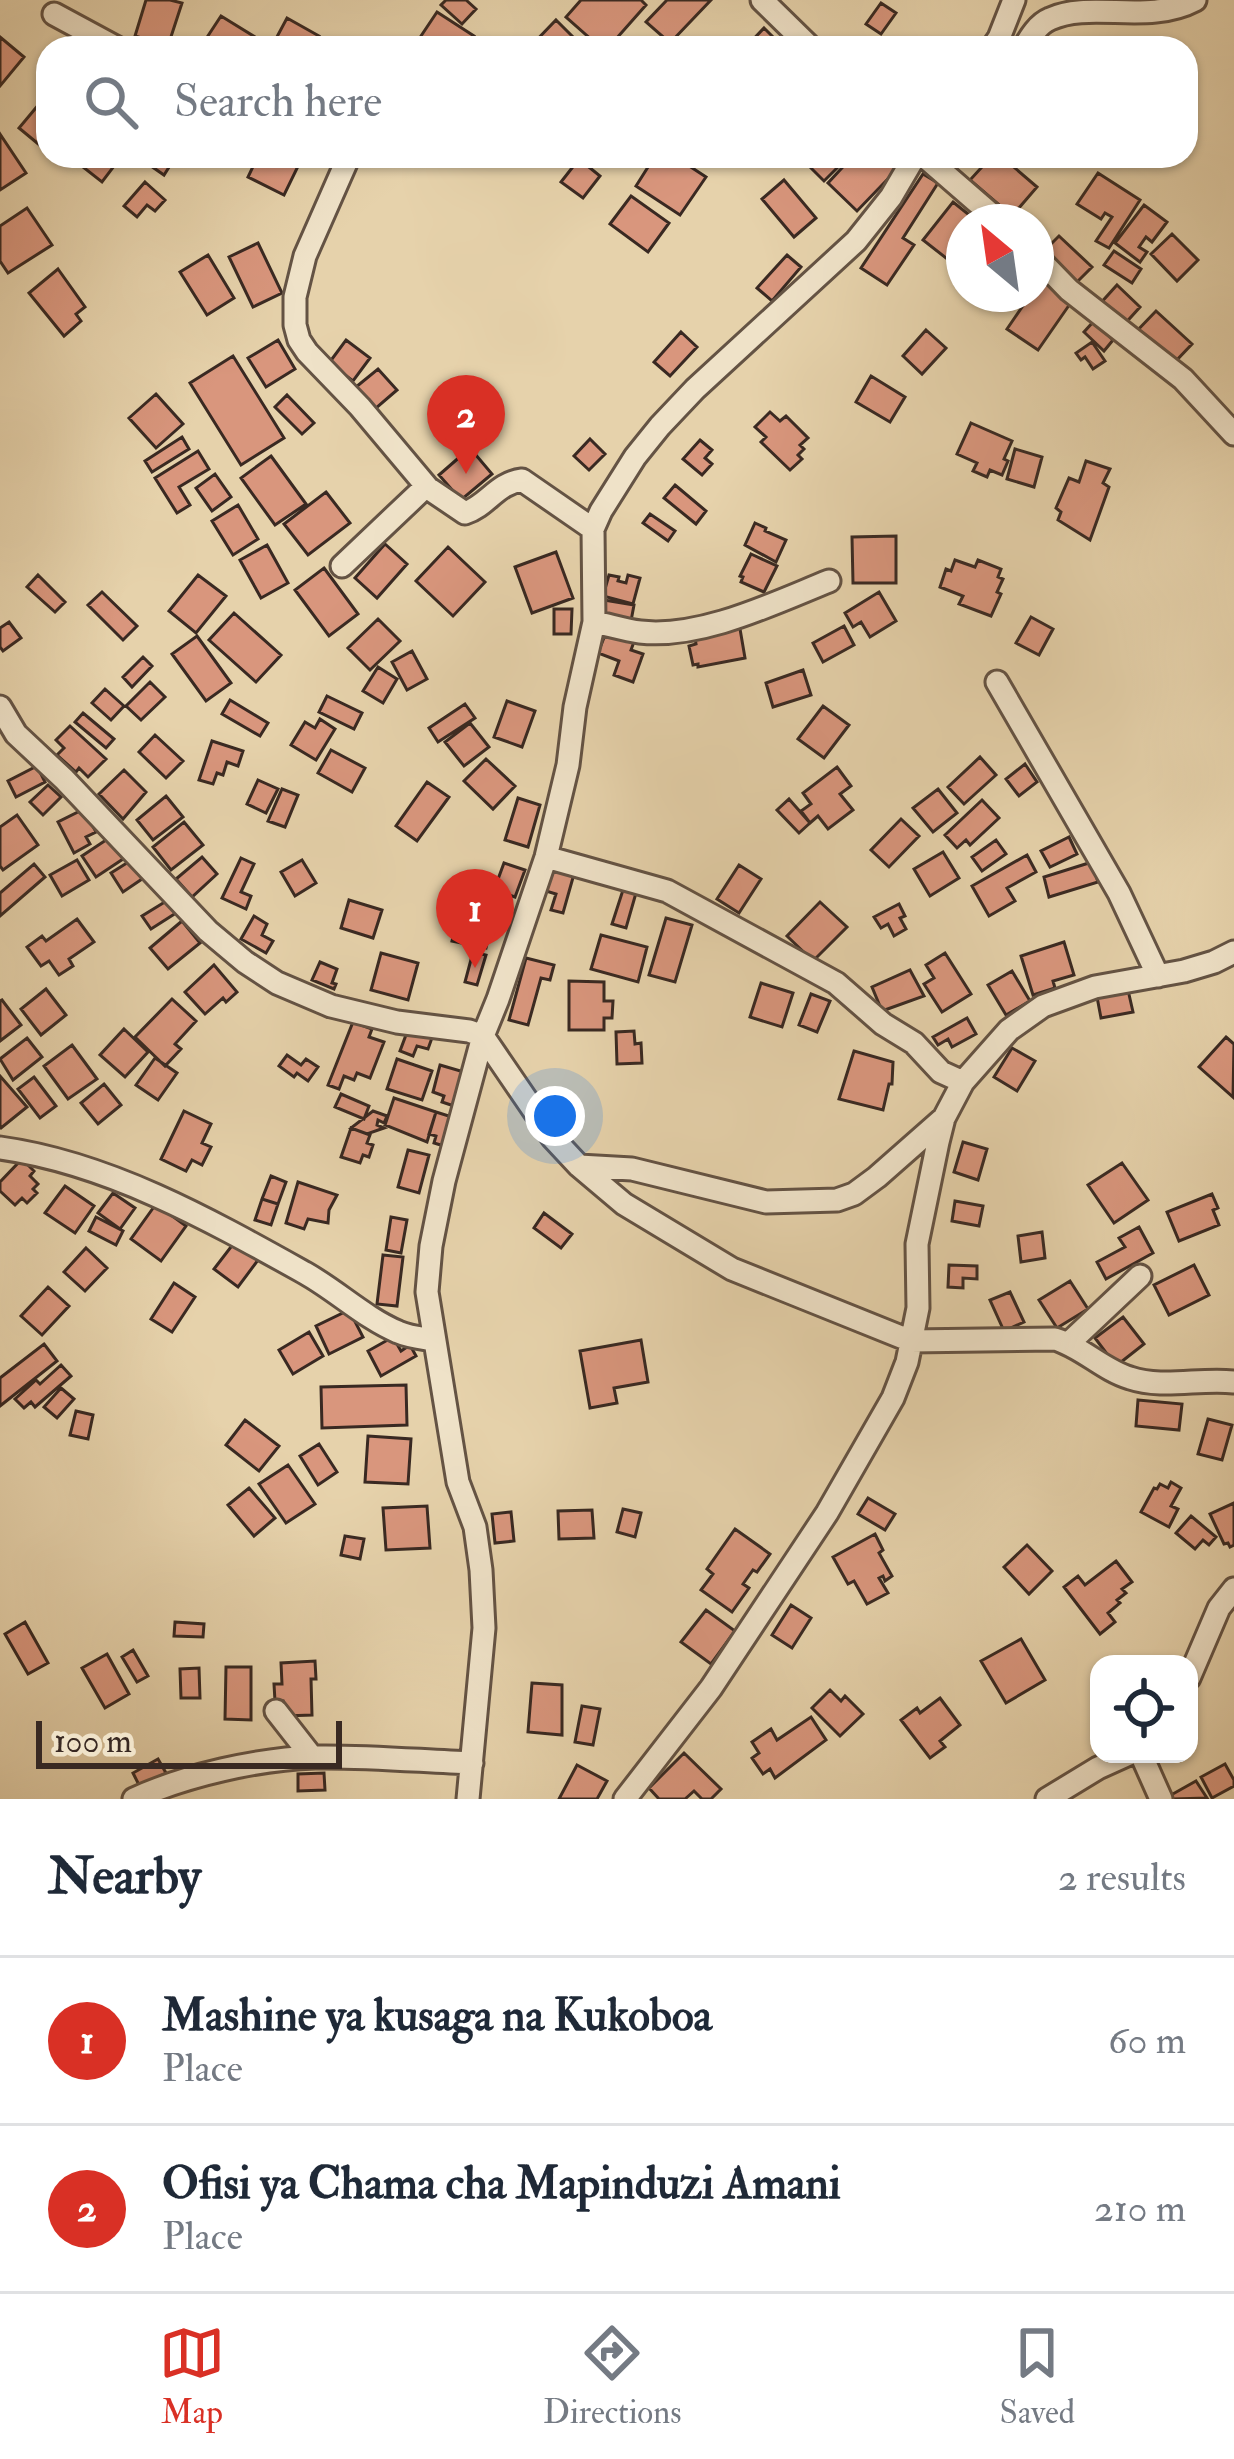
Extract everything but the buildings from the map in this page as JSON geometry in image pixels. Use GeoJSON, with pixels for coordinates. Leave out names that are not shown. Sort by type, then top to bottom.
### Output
{"type":"FeatureCollection","features":[{"type":"Feature","properties":{"kind":"street"},"geometry":{"type":"LineString","coordinates":[[762,0],[799,36]]}},
{"type":"Feature","properties":{"kind":"street"},"geometry":{"type":"LineString","coordinates":[[999,36],[1014,0]]}},
{"type":"Feature","properties":{"kind":"street"},"geometry":{"type":"LineString","coordinates":[[1030,36],[1048,19],[1073,13],[1139,13],[1195,0]]}},
{"type":"Feature","properties":{"kind":"street"},"geometry":{"type":"LineString","coordinates":[[54,14],[95,36]]}},
{"type":"Feature","properties":{"kind":"street"},"geometry":{"type":"LineString","coordinates":[[344,168],[305,256],[295,297],[295,325],[307,352],[428,488],[466,513],[499,488],[522,480],[593,529]]}},
{"type":"Feature","properties":{"kind":"street"},"geometry":{"type":"LineString","coordinates":[[468,1799],[484,1628],[481,1570],[475,1527],[458,1482],[434,1340],[427,1292],[431,1246],[483,1036],[546,857],[568,765],[594,622],[593,529],[634,457],[661,426],[856,241],[908,168]]}},
{"type":"Feature","properties":{"kind":"street"},"geometry":{"type":"LineString","coordinates":[[938,168],[979,204]]}},
{"type":"Feature","properties":{"kind":"street"},"geometry":{"type":"LineString","coordinates":[[1054,275],[1184,379],[1234,434]]}},
{"type":"Feature","properties":{"kind":"street"},"geometry":{"type":"LineString","coordinates":[[342,566],[428,488]]}},
{"type":"Feature","properties":{"kind":"street"},"geometry":{"type":"LineString","coordinates":[[594,622],[642,632],[679,630],[729,620],[829,581]]}},
{"type":"Feature","properties":{"kind":"street"},"geometry":{"type":"LineString","coordinates":[[997,682],[1108,873],[1158,976]]}},
{"type":"Feature","properties":{"kind":"street"},"geometry":{"type":"LineString","coordinates":[[0,707],[16,734],[208,931],[245,962],[331,1006],[483,1036],[552,1137],[579,1166],[624,1204],[732,1269],[911,1341],[1055,1339],[1126,1377],[1147,1382],[1234,1382]]}},
{"type":"Feature","properties":{"kind":"street"},"geometry":{"type":"LineString","coordinates":[[546,857],[667,891],[836,983],[883,1024],[914,1043],[932,1065],[963,1082]]}},
{"type":"Feature","properties":{"kind":"street"},"geometry":{"type":"LineString","coordinates":[[625,1799],[711,1688],[827,1513],[893,1397],[918,1308],[917,1244],[944,1118],[963,1082],[1009,1030],[1043,1006],[1095,987],[1214,962],[1234,952]]}},
{"type":"Feature","properties":{"kind":"street"},"geometry":{"type":"LineString","coordinates":[[579,1166],[632,1169],[766,1202],[837,1200],[877,1177],[944,1118]]}},
{"type":"Feature","properties":{"kind":"street"},"geometry":{"type":"LineString","coordinates":[[0,1148],[32,1152],[130,1184],[290,1264],[398,1332],[434,1340]]}},
{"type":"Feature","properties":{"kind":"street"},"geometry":{"type":"LineString","coordinates":[[1069,1343],[1140,1276]]}},
{"type":"Feature","properties":{"kind":"street"},"geometry":{"type":"LineString","coordinates":[[1198,1657],[1219,1608],[1234,1589]]}},
{"type":"Feature","properties":{"kind":"street"},"geometry":{"type":"LineString","coordinates":[[276,1711],[312,1757]]}},
{"type":"Feature","properties":{"kind":"street"},"geometry":{"type":"LineString","coordinates":[[134,1799],[219,1771],[312,1757],[472,1763]]}},
{"type":"Feature","properties":{"kind":"street"},"geometry":{"type":"LineString","coordinates":[[1047,1799],[1109,1763]]}},
{"type":"Feature","properties":{"kind":"street"},"geometry":{"type":"LineString","coordinates":[[1146,1763],[1161,1799]]}},
{"type":"Feature","properties":{"kind":"place","name":"Ofisi ya Chama cha Mapinduzi Amani"},"geometry":{"type":"Point","coordinates":[466,474]}},
{"type":"Feature","properties":{"kind":"place","name":"Mashine ya kusaga na Kukoboa"},"geometry":{"type":"Point","coordinates":[475,968]}}]}
